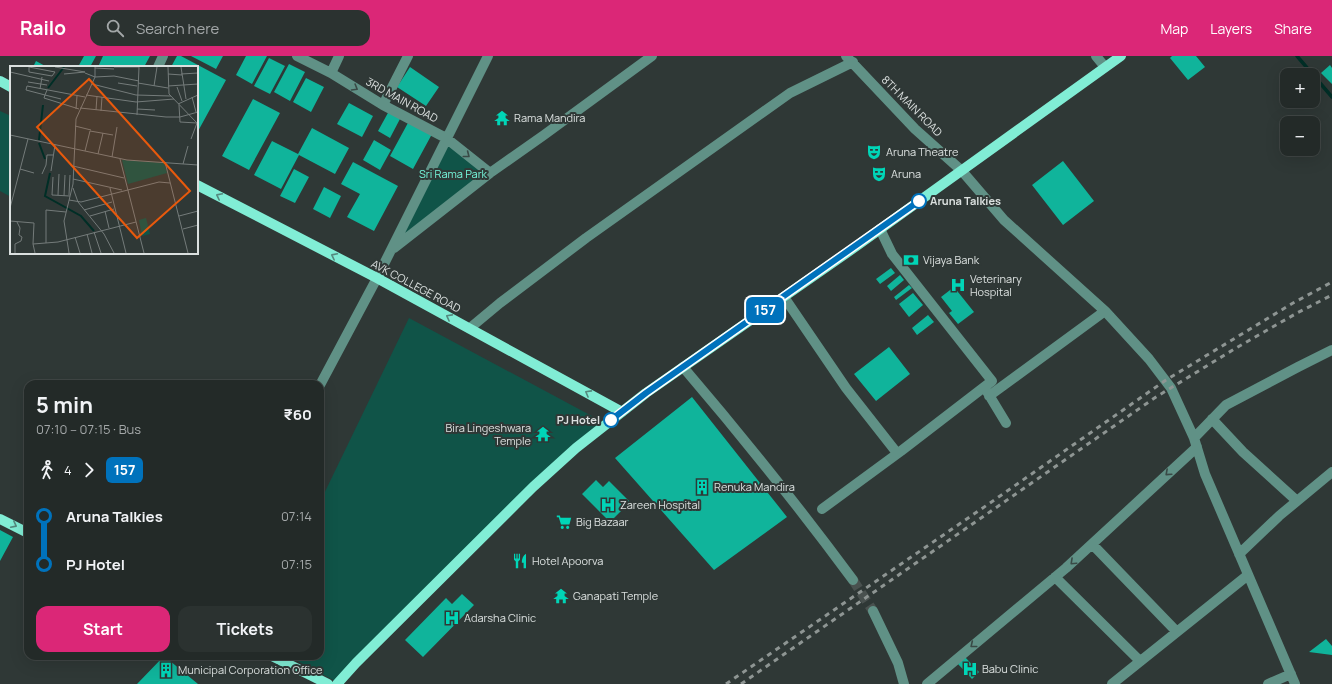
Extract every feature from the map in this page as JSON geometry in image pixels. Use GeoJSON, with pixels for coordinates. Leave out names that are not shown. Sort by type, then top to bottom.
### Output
{"type":"FeatureCollection","features":[{"type":"Feature","properties":{"kind":"main road"},"geometry":{"type":"LineString","coordinates":[[337,684],[356,662],[533,487],[576,448],[646,393],[880,230],[1121,56]]}},
{"type":"Feature","properties":{"kind":"main road"},"geometry":{"type":"LineString","coordinates":[[0,81],[10,86]]}},
{"type":"Feature","properties":{"kind":"main road","name":"AVK COLLEGE ROAD"},"geometry":{"type":"LineString","coordinates":[[198,186],[377,278],[622,412]]}},
{"type":"Feature","properties":{"kind":"main road"},"geometry":{"type":"LineString","coordinates":[[0,518],[24,531]]}},
{"type":"Feature","properties":{"kind":"main road"},"geometry":{"type":"LineString","coordinates":[[280,660],[328,684]]}},
{"type":"Feature","properties":{"kind":"street"},"geometry":{"type":"LineString","coordinates":[[158,66],[163,56]]}},
{"type":"Feature","properties":{"kind":"street","name":"3RD MAIN ROAD"},"geometry":{"type":"LineString","coordinates":[[297,56],[331,73],[383,105],[446,138],[490,173]]}},
{"type":"Feature","properties":{"kind":"street"},"geometry":{"type":"LineString","coordinates":[[331,73],[339,56]]}},
{"type":"Feature","properties":{"kind":"street"},"geometry":{"type":"LineString","coordinates":[[383,105],[408,56]]}},
{"type":"Feature","properties":{"kind":"street"},"geometry":{"type":"LineString","coordinates":[[323,380],[377,278],[488,56]]}},
{"type":"Feature","properties":{"kind":"street"},"geometry":{"type":"LineString","coordinates":[[391,250],[490,173],[652,56]]}},
{"type":"Feature","properties":{"kind":"street"},"geometry":{"type":"LineString","coordinates":[[1096,56],[1105,67]]}},
{"type":"Feature","properties":{"kind":"street"},"geometry":{"type":"LineString","coordinates":[[470,328],[500,303],[586,238],[790,93],[849,59]]}},
{"type":"Feature","properties":{"kind":"street","name":"8TH MAIN ROAD"},"geometry":{"type":"LineString","coordinates":[[849,59],[915,128],[962,171],[1004,220],[1105,311],[1166,380],[1196,443],[1205,474],[1295,684]]}},
{"type":"Feature","properties":{"kind":"street"},"geometry":{"type":"LineString","coordinates":[[822,509],[992,381],[892,254],[880,230]]}},
{"type":"Feature","properties":{"kind":"street"},"geometry":{"type":"LineString","coordinates":[[784,297],[846,388],[897,453]]}},
{"type":"Feature","properties":{"kind":"street"},"geometry":{"type":"LineString","coordinates":[[989,396],[1105,311]]}},
{"type":"Feature","properties":{"kind":"street"},"geometry":{"type":"LineString","coordinates":[[927,684],[1055,577],[1092,544],[1196,443],[1212,419],[1226,405],[1332,350]]}},
{"type":"Feature","properties":{"kind":"street"},"geometry":{"type":"LineString","coordinates":[[683,367],[806,517],[853,580]]}},
{"type":"Feature","properties":{"kind":"street"},"geometry":{"type":"LineString","coordinates":[[984,387],[1006,422]]}},
{"type":"Feature","properties":{"kind":"street"},"geometry":{"type":"LineString","coordinates":[[1212,419],[1243,452],[1297,501]]}},
{"type":"Feature","properties":{"kind":"street"},"geometry":{"type":"LineString","coordinates":[[1239,554],[1297,501],[1332,472]]}},
{"type":"Feature","properties":{"kind":"street"},"geometry":{"type":"LineString","coordinates":[[1092,544],[1177,632]]}},
{"type":"Feature","properties":{"kind":"street"},"geometry":{"type":"LineString","coordinates":[[1112,684],[1248,575]]}},
{"type":"Feature","properties":{"kind":"street"},"geometry":{"type":"LineString","coordinates":[[1055,577],[1140,662]]}},
{"type":"Feature","properties":{"kind":"street"},"geometry":{"type":"LineString","coordinates":[[874,611],[898,663],[904,684]]}},
{"type":"Feature","properties":{"kind":"street"},"geometry":{"type":"LineString","coordinates":[[1268,684],[1291,674]]}},
{"type":"Feature","properties":{"kind":"green space"},"geometry":{"type":"Polygon","coordinates":[[[0,111],[10,116],[10,196],[0,191],[0,111]]]}},
{"type":"Feature","properties":{"kind":"green space","name":"Sri Rama Park"},"geometry":{"type":"Polygon","coordinates":[[[447,145],[486,173],[400,240],[447,145]]]}},
{"type":"Feature","properties":{"kind":"green space"},"geometry":{"type":"Polygon","coordinates":[[[409,318],[603,422],[335,681],[296,660],[324,660],[324,494],[409,318]]]}},
{"type":"Feature","properties":{"kind":"building"},"geometry":{"type":"Polygon","coordinates":[[[84,56],[96,56],[91,66],[79,66],[84,56]]]}},
{"type":"Feature","properties":{"kind":"building"},"geometry":{"type":"Polygon","coordinates":[[[103,56],[150,56],[145,66],[98,66],[103,56]]]}},
{"type":"Feature","properties":{"kind":"building"},"geometry":{"type":"Polygon","coordinates":[[[177,56],[181,56],[226,80],[198,131],[198,66],[172,66],[177,56]]]}},
{"type":"Feature","properties":{"kind":"building"},"geometry":{"type":"Polygon","coordinates":[[[191,56],[223,56],[216,69],[191,56]]]}},
{"type":"Feature","properties":{"kind":"building"},"geometry":{"type":"Polygon","coordinates":[[[246,56],[267,56],[252,84],[236,75],[246,56]]]}},
{"type":"Feature","properties":{"kind":"building"},"geometry":{"type":"Polygon","coordinates":[[[1172,56],[1196,56],[1205,67],[1188,80],[1170,58],[1172,56]]]}},
{"type":"Feature","properties":{"kind":"building"},"geometry":{"type":"Polygon","coordinates":[[[269,58],[285,66],[270,94],[254,86],[269,58]]]}},
{"type":"Feature","properties":{"kind":"building"},"geometry":{"type":"Polygon","coordinates":[[[36,61],[45,66],[34,66],[36,61]]]}},
{"type":"Feature","properties":{"kind":"building"},"geometry":{"type":"Polygon","coordinates":[[[289,64],[305,72],[290,101],[274,92],[289,64]]]}},
{"type":"Feature","properties":{"kind":"building"},"geometry":{"type":"Polygon","coordinates":[[[1330,65],[1332,68],[1332,84],[1321,73],[1330,65]]]}},
{"type":"Feature","properties":{"kind":"building"},"geometry":{"type":"Polygon","coordinates":[[[410,67],[439,87],[426,106],[397,87],[410,67]]]}},
{"type":"Feature","properties":{"kind":"building"},"geometry":{"type":"Polygon","coordinates":[[[306,78],[324,87],[311,112],[293,102],[306,78]]]}},
{"type":"Feature","properties":{"kind":"building"},"geometry":{"type":"Polygon","coordinates":[[[253,99],[280,113],[249,170],[222,156],[253,99]]]}},
{"type":"Feature","properties":{"kind":"building"},"geometry":{"type":"Polygon","coordinates":[[[349,103],[373,116],[362,137],[337,124],[349,103]]]}},
{"type":"Feature","properties":{"kind":"building"},"geometry":{"type":"Polygon","coordinates":[[[389,111],[401,117],[390,138],[378,131],[389,111]]]}},
{"type":"Feature","properties":{"kind":"building"},"geometry":{"type":"Polygon","coordinates":[[[409,121],[432,134],[413,169],[390,156],[409,121]]]}},
{"type":"Feature","properties":{"kind":"building"},"geometry":{"type":"Polygon","coordinates":[[[312,128],[349,148],[335,174],[299,155],[281,189],[254,175],[272,141],[298,154],[312,128]]]}},
{"type":"Feature","properties":{"kind":"building"},"geometry":{"type":"Polygon","coordinates":[[[374,140],[391,150],[380,170],[363,160],[374,140]]]}},
{"type":"Feature","properties":{"kind":"building"},"geometry":{"type":"Polygon","coordinates":[[[1063,161],[1094,201],[1063,225],[1032,185],[1063,161]]]}},
{"type":"Feature","properties":{"kind":"building"},"geometry":{"type":"Polygon","coordinates":[[[353,162],[398,186],[374,231],[347,217],[360,194],[341,184],[353,162]]]}},
{"type":"Feature","properties":{"kind":"building"},"geometry":{"type":"Polygon","coordinates":[[[294,169],[309,177],[295,203],[280,196],[294,169]]]}},
{"type":"Feature","properties":{"kind":"building"},"geometry":{"type":"Polygon","coordinates":[[[324,187],[341,196],[330,218],[313,209],[324,187]]]}},
{"type":"Feature","properties":{"kind":"building"},"geometry":{"type":"Polygon","coordinates":[[[891,268],[895,273],[880,284],[876,279],[891,268]]]}},
{"type":"Feature","properties":{"kind":"building"},"geometry":{"type":"Polygon","coordinates":[[[900,275],[904,280],[891,291],[887,286],[900,275]]]}},
{"type":"Feature","properties":{"kind":"building"},"geometry":{"type":"Polygon","coordinates":[[[909,285],[912,288],[896,300],[894,297],[909,285]]]}},
{"type":"Feature","properties":{"kind":"building"},"geometry":{"type":"Polygon","coordinates":[[[954,287],[974,312],[958,324],[949,313],[952,311],[941,297],[954,287]]]}},
{"type":"Feature","properties":{"kind":"building"},"geometry":{"type":"Polygon","coordinates":[[[913,293],[923,305],[909,317],[899,304],[913,293]]]}},
{"type":"Feature","properties":{"kind":"building"},"geometry":{"type":"Polygon","coordinates":[[[928,315],[934,322],[917,335],[912,328],[928,315]]]}},
{"type":"Feature","properties":{"kind":"building"},"geometry":{"type":"Polygon","coordinates":[[[889,347],[910,374],[876,401],[854,374],[889,347]]]}},
{"type":"Feature","properties":{"kind":"building","name":"Renuka Mandira"},"geometry":{"type":"Polygon","coordinates":[[[692,397],[787,517],[714,570],[615,458],[692,397]]]}},
{"type":"Feature","properties":{"kind":"building"},"geometry":{"type":"Polygon","coordinates":[[[596,480],[603,487],[609,481],[630,502],[610,522],[582,494],[596,480]]]}},
{"type":"Feature","properties":{"kind":"building"},"geometry":{"type":"Polygon","coordinates":[[[0,530],[13,537],[0,561],[0,530]]]}},
{"type":"Feature","properties":{"kind":"building"},"geometry":{"type":"Polygon","coordinates":[[[462,594],[474,605],[423,657],[405,640],[446,598],[452,604],[462,594]]]}},
{"type":"Feature","properties":{"kind":"building"},"geometry":{"type":"Polygon","coordinates":[[[1326,639],[1332,646],[1332,655],[1309,652],[1326,639]]]}},
{"type":"Feature","properties":{"kind":"building"},"geometry":{"type":"Polygon","coordinates":[[[965,657],[979,672],[972,679],[958,664],[965,657]]]}},
{"type":"Feature","properties":{"kind":"building","name":"Municipal Corporation Office"},"geometry":{"type":"Polygon","coordinates":[[[160,660],[169,660],[198,684],[137,684],[160,660]]]}},
{"type":"Feature","properties":{"kind":"waterway"},"geometry":{"type":"LineString","coordinates":[[1297,56],[1332,97]]}},
{"type":"Feature","properties":{"kind":"tunnel"},"geometry":{"type":"LineString","coordinates":[[853,580],[873,611]]}},
{"type":"Feature","properties":{"kind":"railway"},"geometry":{"type":"LineString","coordinates":[[726,684],[1166,380],[1293,303],[1332,282]]}},
{"type":"Feature","properties":{"kind":"railway"},"geometry":{"type":"LineString","coordinates":[[741,684],[1156,397],[1236,348],[1332,295]]}},
{"type":"Feature","properties":{"kind":"bus line","name":"157"},"geometry":{"type":"LineString","coordinates":[[611,420],[646,393],[919,201]]}},
{"type":"Feature","properties":{"kind":"place","name":"Rama Mandira"},"geometry":{"type":"Point","coordinates":[502,118]}},
{"type":"Feature","properties":{"kind":"place","name":"Aruna Theatre"},"geometry":{"type":"Point","coordinates":[874,152]}},
{"type":"Feature","properties":{"kind":"place","name":"Aruna"},"geometry":{"type":"Point","coordinates":[879,174]}},
{"type":"Feature","properties":{"kind":"place","name":"Aruna Talkies"},"geometry":{"type":"Point","coordinates":[919,201]}},
{"type":"Feature","properties":{"kind":"place","name":"Vijaya Bank"},"geometry":{"type":"Point","coordinates":[911,260]}},
{"type":"Feature","properties":{"kind":"place","name":"Veterinary Hospital"},"geometry":{"type":"Point","coordinates":[958,285]}},
{"type":"Feature","properties":{"kind":"place","name":"PJ Hotel"},"geometry":{"type":"Point","coordinates":[611,420]}},
{"type":"Feature","properties":{"kind":"place","name":"Bira Lingeshwara Temple"},"geometry":{"type":"Point","coordinates":[543,434]}},
{"type":"Feature","properties":{"kind":"place","name":"Renuka Mandira"},"geometry":{"type":"Point","coordinates":[702,487]}},
{"type":"Feature","properties":{"kind":"place","name":"Zareen Hospital"},"geometry":{"type":"Point","coordinates":[608,505]}},
{"type":"Feature","properties":{"kind":"place","name":"Big Bazaar"},"geometry":{"type":"Point","coordinates":[564,522]}},
{"type":"Feature","properties":{"kind":"place","name":"Hotel Apoorva"},"geometry":{"type":"Point","coordinates":[520,561]}},
{"type":"Feature","properties":{"kind":"place","name":"Ganapati Temple"},"geometry":{"type":"Point","coordinates":[561,596]}},
{"type":"Feature","properties":{"kind":"place","name":"Adarsha Clinic"},"geometry":{"type":"Point","coordinates":[452,618]}},
{"type":"Feature","properties":{"kind":"place","name":"Babu Clinic"},"geometry":{"type":"Point","coordinates":[970,669]}},
{"type":"Feature","properties":{"kind":"place","name":"Municipal Corporation Office"},"geometry":{"type":"Point","coordinates":[166,670]}}]}
